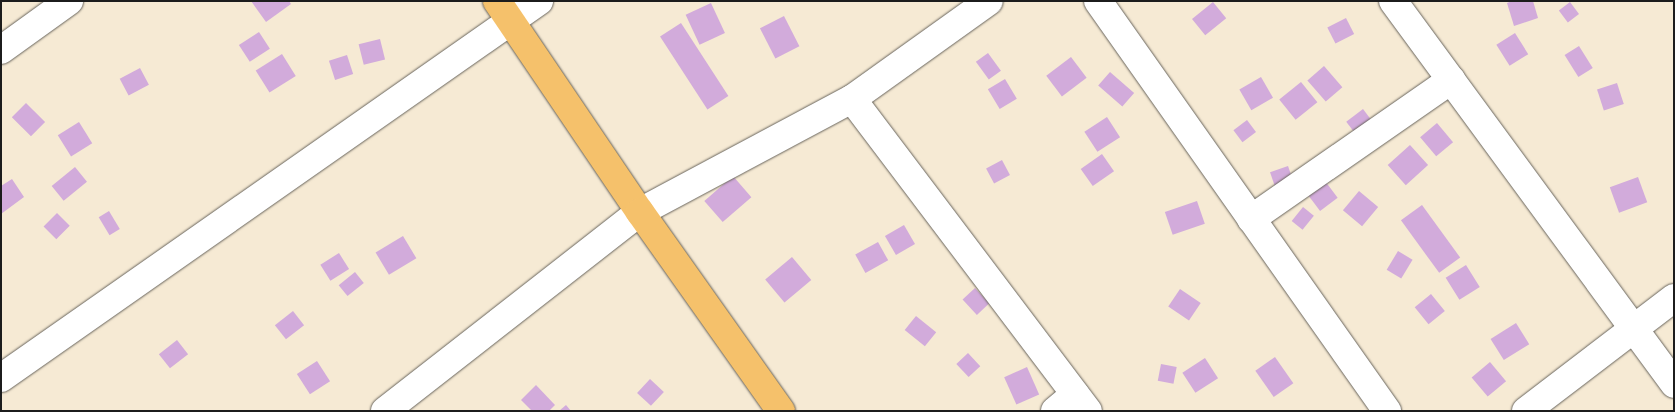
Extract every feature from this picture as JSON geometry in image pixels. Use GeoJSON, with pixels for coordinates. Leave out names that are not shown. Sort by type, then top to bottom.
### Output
{"type":"FeatureCollection","features":[{"type":"Feature","properties":{"kind":"main road"},"geometry":{"type":"LineString","coordinates":[[504,12],[640,212],[781,411]]}},
{"type":"Feature","properties":{"kind":"street"},"geometry":{"type":"LineString","coordinates":[[1,50],[69,1]]}},
{"type":"Feature","properties":{"kind":"street"},"geometry":{"type":"LineString","coordinates":[[1,378],[504,12],[540,1]]}},
{"type":"Feature","properties":{"kind":"street"},"geometry":{"type":"LineString","coordinates":[[385,411],[640,212],[852,99],[989,1]]}},
{"type":"Feature","properties":{"kind":"street"},"geometry":{"type":"LineString","coordinates":[[1098,1],[1387,411]]}},
{"type":"Feature","properties":{"kind":"street"},"geometry":{"type":"LineString","coordinates":[[1394,1],[1674,384]]}},
{"type":"Feature","properties":{"kind":"street"},"geometry":{"type":"LineString","coordinates":[[1251,219],[1451,80]]}},
{"type":"Feature","properties":{"kind":"street"},"geometry":{"type":"LineString","coordinates":[[852,99],[1073,405]]}},
{"type":"Feature","properties":{"kind":"street"},"geometry":{"type":"LineString","coordinates":[[1526,411],[1632,327],[1674,298]]}},
{"type":"Feature","properties":{"kind":"building"},"geometry":{"type":"Polygon","coordinates":[[[251,1],[289,1],[291,4],[266,22],[251,1]]]}},
{"type":"Feature","properties":{"kind":"building"},"geometry":{"type":"Polygon","coordinates":[[[1512,1],[1533,1],[1538,18],[1514,26],[1507,3],[1512,1]]]}},
{"type":"Feature","properties":{"kind":"building"},"geometry":{"type":"Polygon","coordinates":[[[1213,2],[1226,18],[1205,35],[1192,19],[1213,2]]]}},
{"type":"Feature","properties":{"kind":"building"},"geometry":{"type":"Polygon","coordinates":[[[1570,2],[1579,14],[1568,22],[1559,10],[1570,2]]]}},
{"type":"Feature","properties":{"kind":"building"},"geometry":{"type":"Polygon","coordinates":[[[711,3],[725,33],[700,45],[686,15],[711,3]]]}},
{"type":"Feature","properties":{"kind":"building"},"geometry":{"type":"Polygon","coordinates":[[[784,16],[799,46],[775,59],[760,28],[784,16]]]}},
{"type":"Feature","properties":{"kind":"building"},"geometry":{"type":"Polygon","coordinates":[[[1346,18],[1354,34],[1335,44],[1327,28],[1346,18]]]}},
{"type":"Feature","properties":{"kind":"building"},"geometry":{"type":"Polygon","coordinates":[[[681,23],[728,96],[707,110],[660,37],[681,23]]]}},
{"type":"Feature","properties":{"kind":"building"},"geometry":{"type":"Polygon","coordinates":[[[259,32],[270,49],[250,62],[239,45],[259,32]]]}},
{"type":"Feature","properties":{"kind":"building"},"geometry":{"type":"Polygon","coordinates":[[[1515,33],[1528,54],[1510,66],[1496,45],[1515,33]]]}},
{"type":"Feature","properties":{"kind":"building"},"geometry":{"type":"Polygon","coordinates":[[[380,39],[385,59],[364,65],[359,44],[380,39]]]}},
{"type":"Feature","properties":{"kind":"building"},"geometry":{"type":"Polygon","coordinates":[[[1579,46],[1593,68],[1578,77],[1565,55],[1579,46]]]}},
{"type":"Feature","properties":{"kind":"building"},"geometry":{"type":"Polygon","coordinates":[[[988,53],[1001,71],[989,80],[976,62],[988,53]]]}},
{"type":"Feature","properties":{"kind":"building"},"geometry":{"type":"Polygon","coordinates":[[[282,54],[296,76],[269,92],[256,70],[282,54]]]}},
{"type":"Feature","properties":{"kind":"building"},"geometry":{"type":"Polygon","coordinates":[[[347,55],[353,74],[335,80],[329,61],[347,55]]]}},
{"type":"Feature","properties":{"kind":"building"},"geometry":{"type":"Polygon","coordinates":[[[1071,57],[1087,78],[1062,96],[1046,76],[1071,57]]]}},
{"type":"Feature","properties":{"kind":"building"},"geometry":{"type":"Polygon","coordinates":[[[1324,66],[1342,87],[1326,102],[1307,80],[1324,66]]]}},
{"type":"Feature","properties":{"kind":"building"},"geometry":{"type":"Polygon","coordinates":[[[140,68],[149,85],[129,96],[120,79],[140,68]]]}},
{"type":"Feature","properties":{"kind":"building"},"geometry":{"type":"Polygon","coordinates":[[[1110,72],[1134,93],[1122,107],[1098,86],[1110,72]]]}},
{"type":"Feature","properties":{"kind":"building"},"geometry":{"type":"Polygon","coordinates":[[[1261,77],[1273,98],[1251,110],[1239,90],[1261,77]]]}},
{"type":"Feature","properties":{"kind":"building"},"geometry":{"type":"Polygon","coordinates":[[[1005,79],[1017,99],[1000,109],[988,89],[1005,79]]]}},
{"type":"Feature","properties":{"kind":"building"},"geometry":{"type":"Polygon","coordinates":[[[1301,82],[1317,102],[1296,120],[1279,100],[1301,82]]]}},
{"type":"Feature","properties":{"kind":"building"},"geometry":{"type":"Polygon","coordinates":[[[1617,83],[1624,104],[1604,110],[1597,89],[1617,83]]]}},
{"type":"Feature","properties":{"kind":"building"},"geometry":{"type":"Polygon","coordinates":[[[26,103],[45,122],[31,136],[12,117],[26,103]]]}},
{"type":"Feature","properties":{"kind":"building"},"geometry":{"type":"Polygon","coordinates":[[[1363,109],[1375,125],[1358,138],[1346,122],[1363,109]]]}},
{"type":"Feature","properties":{"kind":"building"},"geometry":{"type":"Polygon","coordinates":[[[1107,117],[1120,137],[1097,152],[1084,132],[1107,117]]]}},
{"type":"Feature","properties":{"kind":"building"},"geometry":{"type":"Polygon","coordinates":[[[1247,120],[1256,132],[1242,142],[1233,130],[1247,120]]]}},
{"type":"Feature","properties":{"kind":"building"},"geometry":{"type":"Polygon","coordinates":[[[79,122],[92,143],[71,156],[58,135],[79,122]]]}},
{"type":"Feature","properties":{"kind":"building"},"geometry":{"type":"Polygon","coordinates":[[[1437,123],[1453,142],[1436,156],[1420,137],[1437,123]]]}},
{"type":"Feature","properties":{"kind":"building"},"geometry":{"type":"Polygon","coordinates":[[[1410,145],[1428,165],[1406,185],[1388,165],[1410,145]]]}},
{"type":"Feature","properties":{"kind":"building"},"geometry":{"type":"Polygon","coordinates":[[[1102,154],[1114,171],[1093,186],[1081,169],[1102,154]]]}},
{"type":"Feature","properties":{"kind":"building"},"geometry":{"type":"Polygon","coordinates":[[[1002,160],[1010,175],[994,183],[986,168],[1002,160]]]}},
{"type":"Feature","properties":{"kind":"building"},"geometry":{"type":"Polygon","coordinates":[[[1288,166],[1295,186],[1277,192],[1270,172],[1288,166]]]}},
{"type":"Feature","properties":{"kind":"building"},"geometry":{"type":"Polygon","coordinates":[[[75,167],[87,182],[64,201],[52,186],[75,167]]]}},
{"type":"Feature","properties":{"kind":"building"},"geometry":{"type":"Polygon","coordinates":[[[733,176],[751,197],[723,222],[704,201],[733,176]]]}},
{"type":"Feature","properties":{"kind":"building"},"geometry":{"type":"Polygon","coordinates":[[[1322,177],[1338,198],[1320,211],[1304,190],[1322,177]]]}},
{"type":"Feature","properties":{"kind":"building"},"geometry":{"type":"Polygon","coordinates":[[[1638,177],[1647,202],[1619,213],[1610,187],[1638,177]]]}},
{"type":"Feature","properties":{"kind":"building"},"geometry":{"type":"Polygon","coordinates":[[[12,179],[24,197],[1,214],[1,186],[12,179]]]}},
{"type":"Feature","properties":{"kind":"building"},"geometry":{"type":"Polygon","coordinates":[[[1359,191],[1378,207],[1362,226],[1343,210],[1359,191]]]}},
{"type":"Feature","properties":{"kind":"building"},"geometry":{"type":"Polygon","coordinates":[[[1197,201],[1205,224],[1173,235],[1165,212],[1197,201]]]}},
{"type":"Feature","properties":{"kind":"building"},"geometry":{"type":"Polygon","coordinates":[[[1422,205],[1460,258],[1439,273],[1401,220],[1422,205]]]}},
{"type":"Feature","properties":{"kind":"building"},"geometry":{"type":"Polygon","coordinates":[[[1303,207],[1314,216],[1303,230],[1292,221],[1303,207]]]}},
{"type":"Feature","properties":{"kind":"building"},"geometry":{"type":"Polygon","coordinates":[[[109,211],[120,229],[110,235],[99,217],[109,211]]]}},
{"type":"Feature","properties":{"kind":"building"},"geometry":{"type":"Polygon","coordinates":[[[57,213],[70,226],[56,239],[44,226],[57,213]]]}},
{"type":"Feature","properties":{"kind":"building"},"geometry":{"type":"Polygon","coordinates":[[[904,225],[915,244],[896,255],[885,236],[904,225]]]}},
{"type":"Feature","properties":{"kind":"building"},"geometry":{"type":"Polygon","coordinates":[[[403,236],[416,258],[389,275],[376,252],[403,236]]]}},
{"type":"Feature","properties":{"kind":"building"},"geometry":{"type":"Polygon","coordinates":[[[878,242],[888,260],[865,273],[855,255],[878,242]]]}},
{"type":"Feature","properties":{"kind":"building"},"geometry":{"type":"Polygon","coordinates":[[[1398,251],[1413,260],[1401,279],[1387,270],[1398,251]]]}},
{"type":"Feature","properties":{"kind":"building"},"geometry":{"type":"Polygon","coordinates":[[[339,253],[349,269],[330,281],[320,265],[339,253]]]}},
{"type":"Feature","properties":{"kind":"building"},"geometry":{"type":"Polygon","coordinates":[[[792,257],[811,280],[784,302],[765,279],[792,257]]]}},
{"type":"Feature","properties":{"kind":"building"},"geometry":{"type":"Polygon","coordinates":[[[1466,265],[1480,287],[1459,300],[1446,278],[1466,265]]]}},
{"type":"Feature","properties":{"kind":"building"},"geometry":{"type":"Polygon","coordinates":[[[355,272],[364,283],[347,296],[339,285],[355,272]]]}},
{"type":"Feature","properties":{"kind":"building"},"geometry":{"type":"Polygon","coordinates":[[[975,288],[989,303],[977,315],[963,300],[975,288]]]}},
{"type":"Feature","properties":{"kind":"building"},"geometry":{"type":"Polygon","coordinates":[[[1180,289],[1201,303],[1189,320],[1168,306],[1180,289]]]}},
{"type":"Feature","properties":{"kind":"building"},"geometry":{"type":"Polygon","coordinates":[[[1431,294],[1445,311],[1429,324],[1415,307],[1431,294]]]}},
{"type":"Feature","properties":{"kind":"building"},"geometry":{"type":"Polygon","coordinates":[[[293,311],[304,325],[286,339],[275,325],[293,311]]]}},
{"type":"Feature","properties":{"kind":"building"},"geometry":{"type":"Polygon","coordinates":[[[916,316],[936,332],[925,346],[905,330],[916,316]]]}},
{"type":"Feature","properties":{"kind":"building"},"geometry":{"type":"Polygon","coordinates":[[[1516,323],[1529,344],[1504,360],[1491,339],[1516,323]]]}},
{"type":"Feature","properties":{"kind":"building"},"geometry":{"type":"Polygon","coordinates":[[[177,340],[188,354],[170,368],[159,354],[177,340]]]}},
{"type":"Feature","properties":{"kind":"building"},"geometry":{"type":"Polygon","coordinates":[[[968,353],[980,366],[969,377],[956,364],[968,353]]]}},
{"type":"Feature","properties":{"kind":"building"},"geometry":{"type":"Polygon","coordinates":[[[1275,357],[1293,383],[1274,397],[1255,371],[1275,357]]]}},
{"type":"Feature","properties":{"kind":"building"},"geometry":{"type":"Polygon","coordinates":[[[1205,358],[1218,378],[1195,393],[1182,373],[1205,358]]]}},
{"type":"Feature","properties":{"kind":"building"},"geometry":{"type":"Polygon","coordinates":[[[317,361],[330,381],[310,394],[297,374],[317,361]]]}},
{"type":"Feature","properties":{"kind":"building"},"geometry":{"type":"Polygon","coordinates":[[[1490,362],[1506,381],[1488,397],[1472,377],[1490,362]]]}},
{"type":"Feature","properties":{"kind":"building"},"geometry":{"type":"Polygon","coordinates":[[[1161,364],[1177,367],[1173,384],[1158,381],[1161,364]]]}},
{"type":"Feature","properties":{"kind":"building"},"geometry":{"type":"Polygon","coordinates":[[[1027,367],[1039,394],[1016,405],[1004,377],[1027,367]]]}},
{"type":"Feature","properties":{"kind":"building"},"geometry":{"type":"Polygon","coordinates":[[[650,379],[664,392],[651,406],[637,393],[650,379]]]}},
{"type":"Feature","properties":{"kind":"building"},"geometry":{"type":"Polygon","coordinates":[[[536,385],[555,405],[549,411],[532,411],[521,400],[536,385]]]}},
{"type":"Feature","properties":{"kind":"building"},"geometry":{"type":"Polygon","coordinates":[[[566,405],[571,411],[559,411],[566,405]]]}}]}
